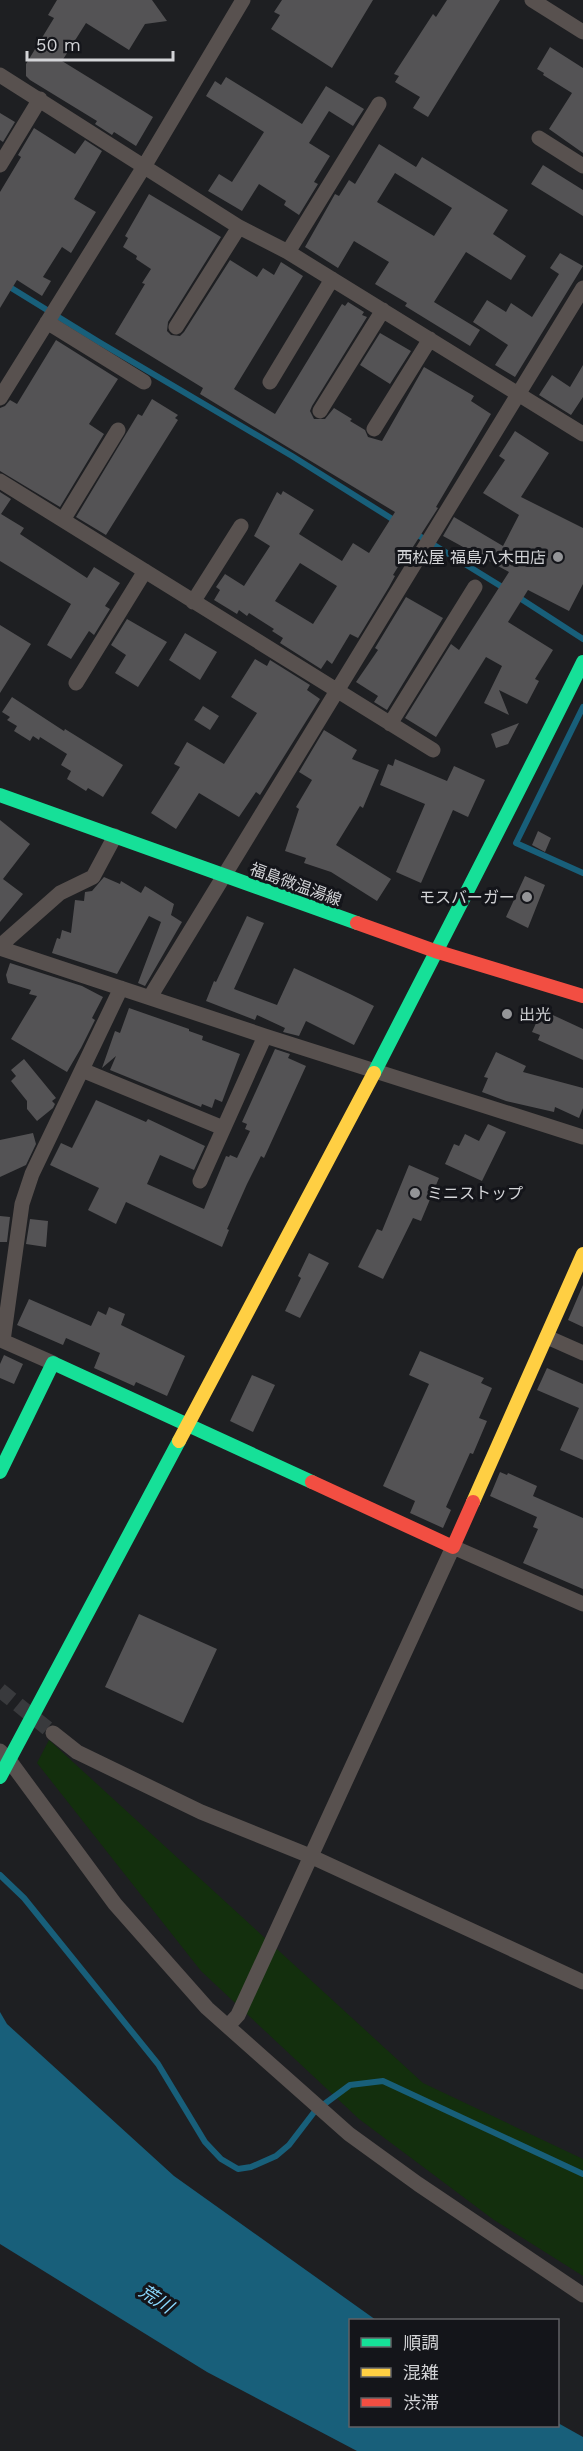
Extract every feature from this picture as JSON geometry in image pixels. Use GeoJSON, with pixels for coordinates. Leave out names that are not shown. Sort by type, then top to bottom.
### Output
{"type":"FeatureCollection","features":[{"type":"Feature","properties":{"kind":"street"},"geometry":{"type":"LineString","coordinates":[[0,398],[145,165],[243,0]]}},
{"type":"Feature","properties":{"kind":"street"},"geometry":{"type":"LineString","coordinates":[[532,0],[583,32]]}},
{"type":"Feature","properties":{"kind":"street"},"geometry":{"type":"LineString","coordinates":[[0,75],[145,165],[239,227],[288,252],[583,434]]}},
{"type":"Feature","properties":{"kind":"street"},"geometry":{"type":"LineString","coordinates":[[0,165],[40,99]]}},
{"type":"Feature","properties":{"kind":"street"},"geometry":{"type":"LineString","coordinates":[[288,252],[379,104]]}},
{"type":"Feature","properties":{"kind":"street"},"geometry":{"type":"LineString","coordinates":[[539,138],[583,166]]}},
{"type":"Feature","properties":{"kind":"street"},"geometry":{"type":"LineString","coordinates":[[176,327],[239,227]]}},
{"type":"Feature","properties":{"kind":"street"},"geometry":{"type":"LineString","coordinates":[[270,382],[332,279]]}},
{"type":"Feature","properties":{"kind":"street"},"geometry":{"type":"LineString","coordinates":[[150,997],[583,288]]}},
{"type":"Feature","properties":{"kind":"street"},"geometry":{"type":"LineString","coordinates":[[320,411],[383,310]]}},
{"type":"Feature","properties":{"kind":"street"},"geometry":{"type":"LineString","coordinates":[[47,322],[144,382]]}},
{"type":"Feature","properties":{"kind":"street"},"geometry":{"type":"LineString","coordinates":[[374,429],[430,339]]}},
{"type":"Feature","properties":{"kind":"street"},"geometry":{"type":"LineString","coordinates":[[63,520],[118,430]]}},
{"type":"Feature","properties":{"kind":"street"},"geometry":{"type":"LineString","coordinates":[[0,481],[433,750]]}},
{"type":"Feature","properties":{"kind":"street"},"geometry":{"type":"LineString","coordinates":[[194,602],[242,526]]}},
{"type":"Feature","properties":{"kind":"street"},"geometry":{"type":"LineString","coordinates":[[76,683],[145,571]]}},
{"type":"Feature","properties":{"kind":"street"},"geometry":{"type":"LineString","coordinates":[[390,724],[476,587]]}},
{"type":"Feature","properties":{"kind":"street"},"geometry":{"type":"LineString","coordinates":[[583,662],[509,812],[435,951],[375,1072],[4,1763],[116,1904],[207,2008],[349,2134],[418,2184],[583,2295]]}},
{"type":"Feature","properties":{"kind":"street","name":"福島微温湯線"},"geometry":{"type":"LineString","coordinates":[[0,795],[435,951],[583,996]]}},
{"type":"Feature","properties":{"kind":"street"},"geometry":{"type":"LineString","coordinates":[[115,836],[93,877],[60,893],[0,947],[375,1072],[583,1137]]}},
{"type":"Feature","properties":{"kind":"street"},"geometry":{"type":"LineString","coordinates":[[121,988],[32,1174],[22,1204],[2,1341],[583,1604]]}},
{"type":"Feature","properties":{"kind":"street"},"geometry":{"type":"LineString","coordinates":[[200,1181],[265,1036]]}},
{"type":"Feature","properties":{"kind":"street"},"geometry":{"type":"LineString","coordinates":[[82,1070],[223,1128]]}},
{"type":"Feature","properties":{"kind":"street"},"geometry":{"type":"LineString","coordinates":[[228,2026],[238,2015],[453,1547],[583,1254]]}},
{"type":"Feature","properties":{"kind":"street"},"geometry":{"type":"LineString","coordinates":[[547,1337],[583,1353]]}},
{"type":"Feature","properties":{"kind":"street"},"geometry":{"type":"LineString","coordinates":[[0,1472],[53,1363]]}},
{"type":"Feature","properties":{"kind":"street"},"geometry":{"type":"LineString","coordinates":[[53,1733],[77,1752],[201,1812],[310,1856],[583,1982]]}},
{"type":"Feature","properties":{"kind":"green space"},"geometry":{"type":"Polygon","coordinates":[[[49,1740],[423,2083],[583,2159],[583,2276],[494,2220],[359,2119],[201,1971],[37,1763],[49,1740]]]}},
{"type":"Feature","properties":{"kind":"water","name":"荒川"},"geometry":{"type":"Polygon","coordinates":[[[0,2012],[7,2024],[174,2176],[375,2319],[349,2319],[349,2427],[559,2427],[559,2424],[583,2437],[583,2451],[357,2451],[207,2372],[0,2244],[0,2012]]]}},
{"type":"Feature","properties":{"kind":"building"},"geometry":{"type":"Polygon","coordinates":[[[57,0],[152,0],[167,21],[145,24],[129,50],[86,23],[62,61],[153,117],[136,146],[114,132],[112,135],[95,124],[97,121],[26,76],[26,64],[54,18],[48,15],[57,0]]]}},
{"type":"Feature","properties":{"kind":"building"},"geometry":{"type":"Polygon","coordinates":[[[282,0],[373,0],[332,68],[271,29],[280,15],[274,12],[282,0]]]}},
{"type":"Feature","properties":{"kind":"building"},"geometry":{"type":"Polygon","coordinates":[[[447,0],[500,0],[428,117],[413,108],[420,97],[395,82],[399,76],[394,74],[433,14],[436,17],[447,0]]]}},
{"type":"Feature","properties":{"kind":"building"},"geometry":{"type":"Polygon","coordinates":[[[550,47],[583,68],[583,153],[549,129],[572,93],[537,69],[550,47]]]}},
{"type":"Feature","properties":{"kind":"building"},"geometry":{"type":"Polygon","coordinates":[[[226,77],[302,124],[326,86],[364,109],[353,126],[329,111],[309,143],[330,156],[314,182],[318,184],[299,215],[284,205],[286,201],[259,184],[242,211],[208,191],[219,174],[232,182],[264,132],[206,96],[215,81],[221,85],[226,77]]]}},
{"type":"Feature","properties":{"kind":"building"},"geometry":{"type":"Polygon","coordinates":[[[0,113],[15,122],[3,142],[0,140],[0,113]]]}},
{"type":"Feature","properties":{"kind":"building"},"geometry":{"type":"Polygon","coordinates":[[[34,128],[75,154],[85,140],[102,151],[74,199],[96,212],[71,253],[62,247],[43,277],[51,281],[42,296],[17,280],[0,308],[0,192],[21,157],[18,155],[34,128]]]}},
{"type":"Feature","properties":{"kind":"building"},"geometry":{"type":"Polygon","coordinates":[[[379,144],[416,167],[422,157],[508,210],[493,234],[526,256],[511,280],[466,252],[434,302],[480,330],[470,346],[405,306],[407,303],[375,284],[389,262],[354,241],[338,268],[305,247],[335,194],[339,196],[349,180],[355,184],[379,144]],[[395,173],[377,202],[434,236],[452,208],[395,173]]]}},
{"type":"Feature","properties":{"kind":"building"},"geometry":{"type":"Polygon","coordinates":[[[543,165],[583,190],[583,216],[531,184],[543,165]]]}},
{"type":"Feature","properties":{"kind":"building"},"geometry":{"type":"Polygon","coordinates":[[[149,194],[221,237],[168,322],[167,331],[171,335],[180,336],[184,332],[230,260],[257,277],[263,268],[274,275],[281,262],[303,276],[234,389],[275,414],[342,304],[345,306],[348,302],[364,312],[362,315],[367,317],[312,406],[310,411],[314,419],[325,419],[334,408],[365,430],[368,437],[382,441],[424,367],[474,396],[471,401],[491,414],[436,507],[438,508],[393,575],[395,576],[389,587],[358,638],[350,634],[332,664],[327,660],[321,669],[280,643],[283,638],[272,631],[274,629],[249,613],[247,616],[239,610],[237,614],[214,600],[220,590],[216,587],[225,574],[244,586],[270,546],[254,536],[277,492],[281,495],[283,491],[314,510],[299,534],[342,561],[353,543],[369,553],[395,512],[200,394],[203,388],[115,334],[145,284],[142,283],[151,269],[123,247],[128,238],[125,236],[149,194]],[[300,563],[275,601],[313,624],[337,586],[300,563]]]}},
{"type":"Feature","properties":{"kind":"building"},"geometry":{"type":"Polygon","coordinates":[[[560,253],[583,266],[515,377],[495,365],[508,345],[473,322],[487,300],[506,312],[511,303],[532,317],[559,274],[550,268],[560,253]]]}},
{"type":"Feature","properties":{"kind":"building"},"geometry":{"type":"Polygon","coordinates":[[[380,333],[411,351],[390,384],[360,365],[380,333]]]}},
{"type":"Feature","properties":{"kind":"building"},"geometry":{"type":"Polygon","coordinates":[[[56,340],[118,379],[89,424],[104,434],[60,507],[0,471],[0,408],[10,400],[17,404],[56,340]]]}},
{"type":"Feature","properties":{"kind":"building"},"geometry":{"type":"Polygon","coordinates":[[[583,365],[583,397],[571,415],[539,395],[552,375],[570,387],[583,365]]]}},
{"type":"Feature","properties":{"kind":"building"},"geometry":{"type":"Polygon","coordinates":[[[152,399],[178,415],[175,418],[178,420],[106,535],[76,517],[138,414],[142,416],[152,399]]]}},
{"type":"Feature","properties":{"kind":"building"},"geometry":{"type":"Polygon","coordinates":[[[515,431],[549,453],[521,497],[583,528],[583,584],[569,611],[528,590],[508,622],[553,650],[535,679],[539,681],[527,704],[499,690],[509,715],[484,703],[502,666],[486,657],[436,737],[405,718],[451,644],[459,650],[509,572],[443,536],[454,517],[503,546],[519,515],[483,493],[505,460],[499,456],[515,431]]]}},
{"type":"Feature","properties":{"kind":"building"},"geometry":{"type":"Polygon","coordinates":[[[0,492],[11,499],[1,514],[24,528],[20,534],[87,578],[94,567],[120,583],[105,606],[110,609],[94,635],[89,631],[71,659],[47,645],[71,604],[0,561],[0,492]]]}},
{"type":"Feature","properties":{"kind":"building"},"geometry":{"type":"Polygon","coordinates":[[[406,597],[443,618],[387,710],[374,702],[378,696],[356,682],[378,650],[375,648],[406,597]]]}},
{"type":"Feature","properties":{"kind":"building"},"geometry":{"type":"Polygon","coordinates":[[[127,619],[167,642],[138,687],[115,673],[126,655],[111,645],[127,619]]]}},
{"type":"Feature","properties":{"kind":"building"},"geometry":{"type":"Polygon","coordinates":[[[0,625],[31,644],[0,693],[0,625]]]}},
{"type":"Feature","properties":{"kind":"building"},"geometry":{"type":"Polygon","coordinates":[[[185,633],[217,652],[200,680],[169,660],[185,633]]]}},
{"type":"Feature","properties":{"kind":"building"},"geometry":{"type":"Polygon","coordinates":[[[255,659],[267,666],[270,660],[310,685],[307,690],[320,699],[260,795],[256,792],[239,817],[199,793],[176,829],[151,813],[180,767],[174,764],[187,742],[224,764],[257,713],[231,697],[255,659]]]}},
{"type":"Feature","properties":{"kind":"building"},"geometry":{"type":"Polygon","coordinates":[[[12,697],[64,731],[65,729],[123,765],[103,797],[88,788],[86,791],[67,779],[71,771],[61,765],[67,754],[40,737],[39,740],[33,736],[30,741],[14,731],[17,726],[7,720],[10,717],[2,712],[12,697]]]}},
{"type":"Feature","properties":{"kind":"building"},"geometry":{"type":"Polygon","coordinates":[[[203,706],[219,716],[210,730],[194,720],[203,706]]]}},
{"type":"Feature","properties":{"kind":"building"},"geometry":{"type":"Polygon","coordinates":[[[519,723],[508,744],[496,748],[491,734],[519,723]]]}},
{"type":"Feature","properties":{"kind":"building"},"geometry":{"type":"Polygon","coordinates":[[[324,730],[357,750],[352,759],[379,770],[363,808],[360,806],[336,845],[391,879],[377,901],[331,872],[304,863],[306,858],[285,851],[299,809],[296,807],[312,780],[299,772],[324,730]]]}},
{"type":"Feature","properties":{"kind":"building"},"geometry":{"type":"Polygon","coordinates":[[[395,759],[447,781],[454,766],[485,780],[468,817],[453,810],[421,883],[396,872],[425,804],[380,785],[388,764],[393,766],[395,759]]]}},
{"type":"Feature","properties":{"kind":"building"},"geometry":{"type":"Polygon","coordinates":[[[0,820],[30,844],[3,879],[23,894],[0,922],[0,820]]]}},
{"type":"Feature","properties":{"kind":"building"},"geometry":{"type":"Polygon","coordinates":[[[538,831],[551,838],[545,852],[532,845],[538,831]]]}},
{"type":"Feature","properties":{"kind":"building","name":"モスバーガー"},"geometry":{"type":"Polygon","coordinates":[[[525,876],[545,885],[528,928],[506,917],[525,876]]]}},
{"type":"Feature","properties":{"kind":"building"},"geometry":{"type":"Polygon","coordinates":[[[104,877],[120,884],[121,881],[141,893],[145,886],[174,904],[171,915],[182,922],[145,986],[138,983],[161,922],[149,916],[117,974],[52,953],[62,930],[71,933],[75,900],[84,901],[85,892],[92,891],[104,877]]]}},
{"type":"Feature","properties":{"kind":"building"},"geometry":{"type":"Polygon","coordinates":[[[247,916],[264,923],[234,989],[277,1005],[294,968],[350,994],[374,1006],[354,1045],[306,1021],[299,1036],[283,1032],[285,1028],[257,1015],[255,1020],[206,1001],[247,916]]]}},
{"type":"Feature","properties":{"kind":"building"},"geometry":{"type":"Polygon","coordinates":[[[10,963],[82,986],[103,997],[92,1018],[95,1020],[67,1072],[11,1039],[37,996],[29,994],[31,990],[8,983],[6,975],[10,963]]]}},
{"type":"Feature","properties":{"kind":"building"},"geometry":{"type":"Polygon","coordinates":[[[129,1008],[189,1029],[203,1036],[202,1040],[240,1054],[222,1102],[215,1099],[212,1108],[202,1104],[201,1107],[110,1070],[116,1056],[102,1068],[115,1031],[120,1033],[129,1008]]]}},
{"type":"Feature","properties":{"kind":"building"},"geometry":{"type":"Polygon","coordinates":[[[542,1010],[583,1029],[583,1060],[538,1040],[540,1035],[532,1032],[542,1010]]]}},
{"type":"Feature","properties":{"kind":"building"},"geometry":{"type":"Polygon","coordinates":[[[275,1049],[290,1054],[288,1058],[306,1066],[264,1158],[261,1156],[247,1184],[227,1229],[229,1230],[222,1247],[126,1202],[116,1224],[88,1210],[99,1188],[50,1165],[61,1143],[72,1148],[96,1100],[146,1122],[148,1119],[205,1146],[194,1170],[160,1155],[147,1184],[204,1209],[226,1156],[237,1158],[250,1131],[245,1129],[247,1124],[242,1122],[275,1049]]]}},
{"type":"Feature","properties":{"kind":"building"},"geometry":{"type":"Polygon","coordinates":[[[496,1052],[526,1066],[523,1072],[583,1088],[583,1108],[579,1118],[555,1107],[554,1112],[506,1101],[482,1092],[488,1078],[484,1077],[496,1052]]]}},
{"type":"Feature","properties":{"kind":"building"},"geometry":{"type":"Polygon","coordinates":[[[24,1059],[56,1098],[52,1101],[55,1104],[53,1108],[37,1121],[27,1109],[27,1101],[11,1081],[16,1076],[11,1070],[24,1059]]]}},
{"type":"Feature","properties":{"kind":"building"},"geometry":{"type":"Polygon","coordinates":[[[488,1124],[506,1132],[482,1181],[445,1164],[454,1144],[459,1146],[465,1134],[479,1141],[488,1124]]]}},
{"type":"Feature","properties":{"kind":"building"},"geometry":{"type":"Polygon","coordinates":[[[33,1133],[36,1144],[26,1165],[0,1177],[0,1140],[33,1133]]]}},
{"type":"Feature","properties":{"kind":"building"},"geometry":{"type":"Polygon","coordinates":[[[409,1165],[439,1178],[421,1221],[413,1218],[383,1279],[358,1267],[377,1229],[382,1231],[409,1165]]]}},
{"type":"Feature","properties":{"kind":"building"},"geometry":{"type":"Polygon","coordinates":[[[0,1216],[10,1217],[7,1242],[0,1242],[0,1216]]]}},
{"type":"Feature","properties":{"kind":"building"},"geometry":{"type":"Polygon","coordinates":[[[30,1219],[48,1221],[46,1247],[26,1244],[30,1219]]]}},
{"type":"Feature","properties":{"kind":"building"},"geometry":{"type":"Polygon","coordinates":[[[309,1253],[329,1263],[300,1318],[285,1311],[301,1278],[298,1276],[309,1253]]]}},
{"type":"Feature","properties":{"kind":"building"},"geometry":{"type":"Polygon","coordinates":[[[583,1285],[583,1327],[568,1320],[583,1285]]]}},
{"type":"Feature","properties":{"kind":"building"},"geometry":{"type":"Polygon","coordinates":[[[29,1299],[91,1326],[98,1311],[106,1315],[109,1307],[125,1314],[121,1325],[185,1356],[167,1396],[136,1382],[134,1386],[94,1368],[100,1353],[66,1338],[63,1345],[17,1325],[29,1299]]]}},
{"type":"Feature","properties":{"kind":"building"},"geometry":{"type":"Polygon","coordinates":[[[420,1351],[484,1378],[481,1383],[492,1388],[479,1418],[487,1421],[446,1507],[451,1510],[443,1528],[410,1513],[415,1501],[383,1486],[429,1384],[409,1375],[420,1351]]]}},
{"type":"Feature","properties":{"kind":"building"},"geometry":{"type":"Polygon","coordinates":[[[4,1355],[23,1364],[14,1384],[0,1378],[0,1364],[4,1355]]]}},
{"type":"Feature","properties":{"kind":"building"},"geometry":{"type":"Polygon","coordinates":[[[547,1368],[583,1384],[583,1460],[560,1450],[579,1408],[537,1390],[547,1368]]]}},
{"type":"Feature","properties":{"kind":"building"},"geometry":{"type":"Polygon","coordinates":[[[252,1375],[275,1385],[253,1432],[230,1421],[252,1375]]]}},
{"type":"Feature","properties":{"kind":"building"},"geometry":{"type":"Polygon","coordinates":[[[500,1472],[507,1475],[508,1473],[537,1486],[533,1496],[583,1518],[583,1589],[523,1563],[538,1529],[533,1527],[537,1517],[490,1496],[500,1472]]]}},
{"type":"Feature","properties":{"kind":"building"},"geometry":{"type":"Polygon","coordinates":[[[139,1614],[217,1649],[183,1723],[105,1687],[139,1614]]]}},
{"type":"Feature","properties":{"kind":"waterway"},"geometry":{"type":"LineString","coordinates":[[0,281],[292,456],[397,522]]}},
{"type":"Feature","properties":{"kind":"waterway"},"geometry":{"type":"LineString","coordinates":[[413,532],[507,590]]}},
{"type":"Feature","properties":{"kind":"waterway"},"geometry":{"type":"LineString","coordinates":[[515,595],[583,639]]}},
{"type":"Feature","properties":{"kind":"waterway"},"geometry":{"type":"LineString","coordinates":[[583,707],[516,843],[583,873]]}},
{"type":"Feature","properties":{"kind":"waterway"},"geometry":{"type":"LineString","coordinates":[[0,1875],[24,1898],[158,2064],[205,2142],[221,2159],[238,2169],[251,2167],[276,2156],[289,2145],[315,2111],[350,2085],[383,2081],[583,2174]]}},
{"type":"Feature","properties":{"kind":"tunnel"},"geometry":{"type":"LineString","coordinates":[[0,1690],[53,1733]]}},
{"type":"Feature","properties":{"kind":"traffic: fast"},"geometry":{"type":"LineString","coordinates":[[374,1073],[583,662]]}},
{"type":"Feature","properties":{"kind":"traffic: fast"},"geometry":{"type":"LineString","coordinates":[[0,795],[357,923]]}},
{"type":"Feature","properties":{"kind":"traffic: fast"},"geometry":{"type":"LineString","coordinates":[[0,1472],[53,1363],[312,1482]]}},
{"type":"Feature","properties":{"kind":"traffic: fast"},"geometry":{"type":"LineString","coordinates":[[0,1777],[179,1441]]}},
{"type":"Feature","properties":{"kind":"traffic: slow"},"geometry":{"type":"LineString","coordinates":[[179,1441],[374,1073]]}},
{"type":"Feature","properties":{"kind":"traffic: slow"},"geometry":{"type":"LineString","coordinates":[[473,1502],[583,1254]]}},
{"type":"Feature","properties":{"kind":"traffic: jam"},"geometry":{"type":"LineString","coordinates":[[357,923],[435,951],[583,996]]}},
{"type":"Feature","properties":{"kind":"traffic: jam"},"geometry":{"type":"LineString","coordinates":[[312,1482],[453,1547],[473,1502]]}},
{"type":"Feature","properties":{"kind":"place","name":"西松屋 福島八木田店"},"geometry":{"type":"Point","coordinates":[558,557]}},
{"type":"Feature","properties":{"kind":"place","name":"モスバーガー"},"geometry":{"type":"Point","coordinates":[527,897]}},
{"type":"Feature","properties":{"kind":"place","name":"出光"},"geometry":{"type":"Point","coordinates":[507,1014]}},
{"type":"Feature","properties":{"kind":"place","name":"ミニストップ"},"geometry":{"type":"Point","coordinates":[415,1193]}}]}
